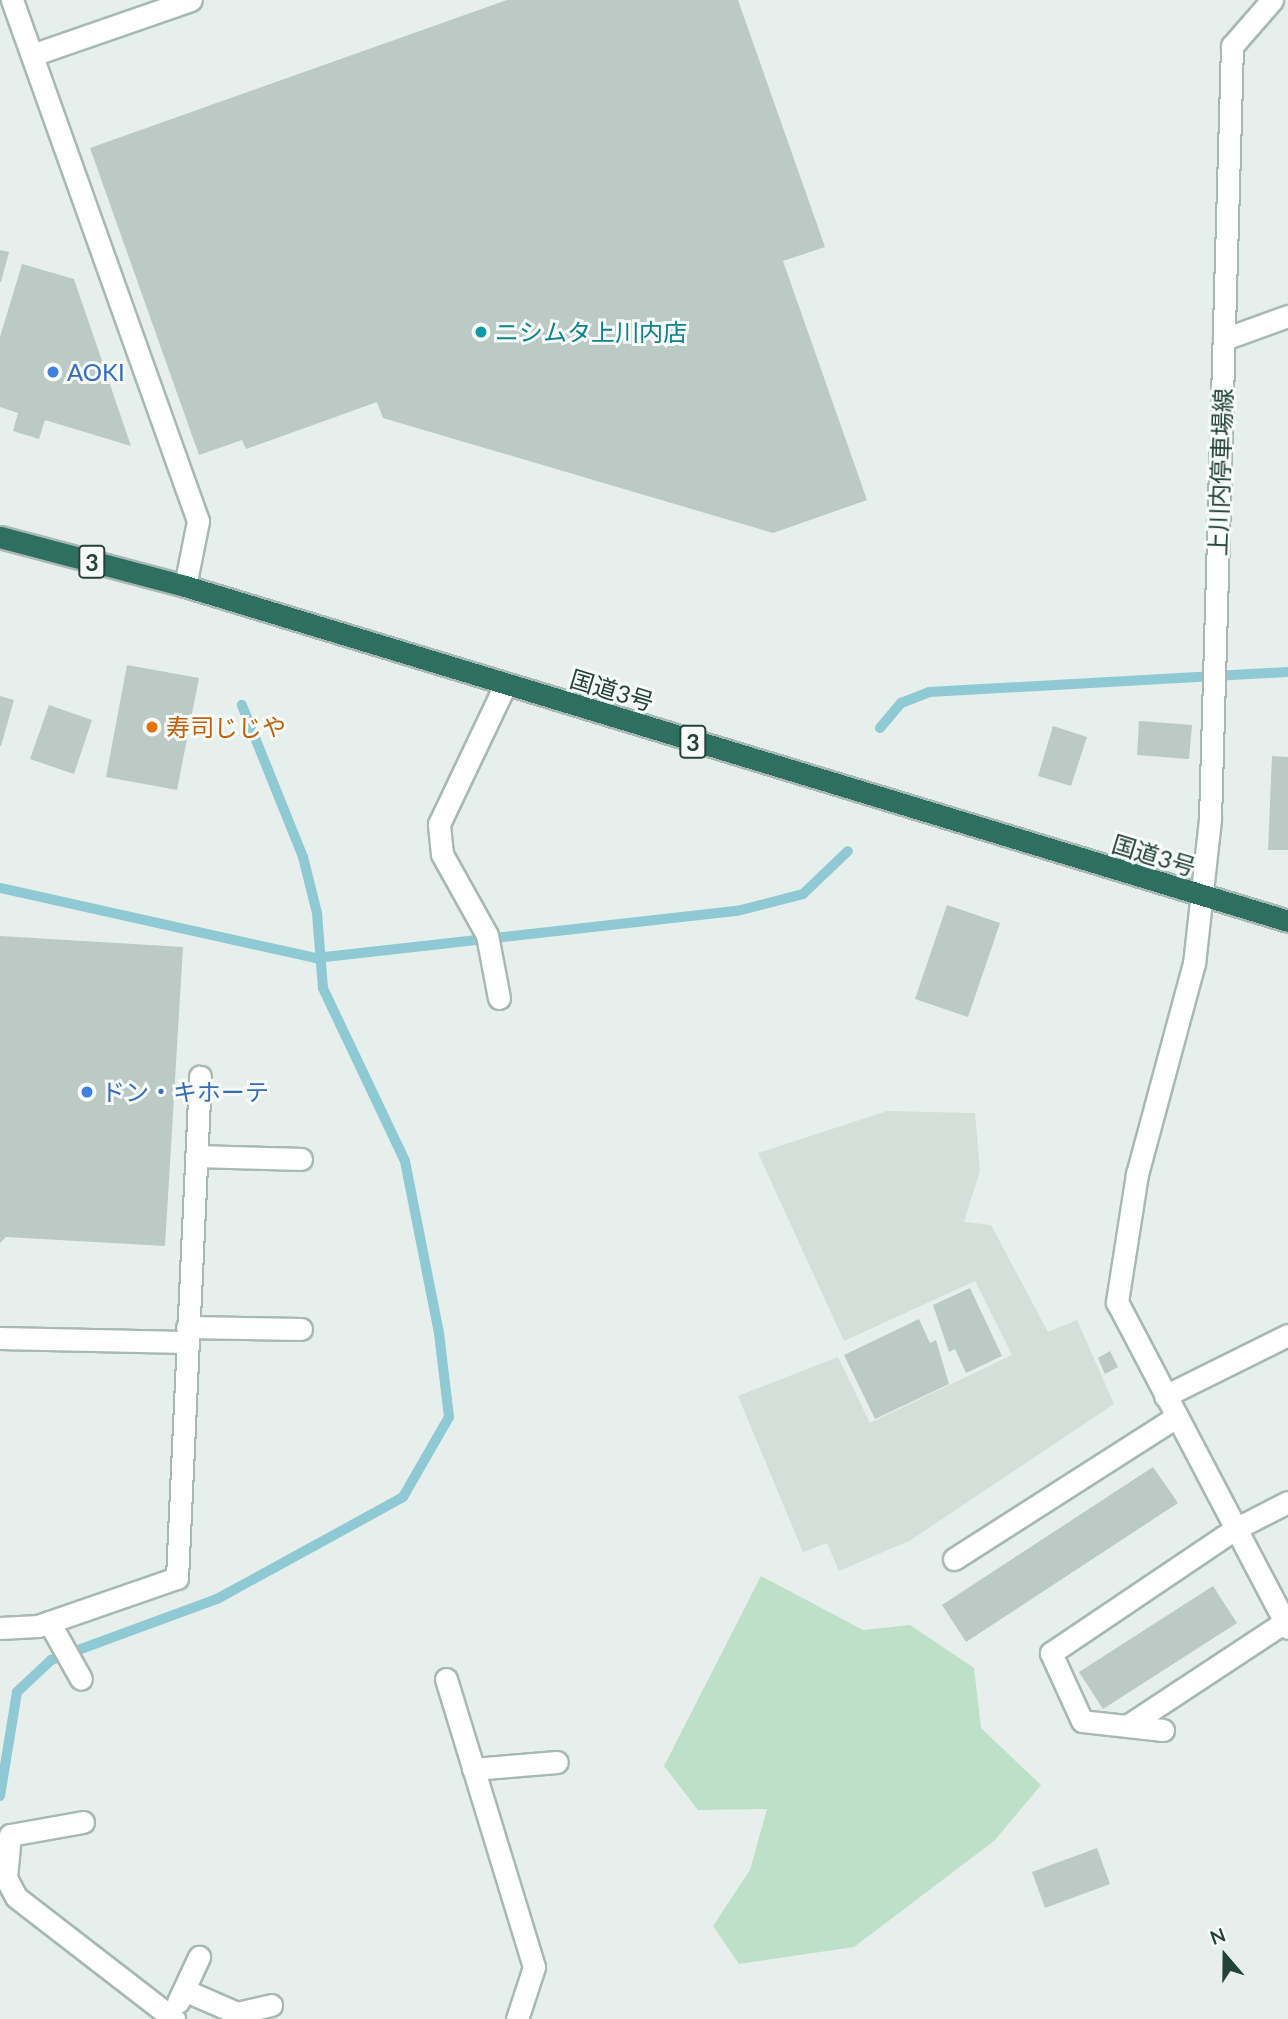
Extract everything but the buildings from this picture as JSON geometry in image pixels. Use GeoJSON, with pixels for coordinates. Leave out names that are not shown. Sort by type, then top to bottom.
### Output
{"type":"FeatureCollection","features":[{"type":"Feature","properties":{"kind":"highway","name":"国道3号"},"geometry":{"type":"LineString","coordinates":[[0,537],[185,586],[1288,921]]}},
{"type":"Feature","properties":{"kind":"street"},"geometry":{"type":"LineString","coordinates":[[12,0],[198,521],[185,586]]}},
{"type":"Feature","properties":{"kind":"street"},"geometry":{"type":"LineString","coordinates":[[32,55],[191,0]]}},
{"type":"Feature","properties":{"kind":"street","name":"上川内停車場線"},"geometry":{"type":"LineString","coordinates":[[1272,0],[1232,46],[1213,674],[1202,897],[1194,963],[1137,1174],[1117,1302],[1287,1623]]}},
{"type":"Feature","properties":{"kind":"street"},"geometry":{"type":"LineString","coordinates":[[1224,340],[1288,316]]}},
{"type":"Feature","properties":{"kind":"street"},"geometry":{"type":"LineString","coordinates":[[499,998],[489,944],[442,854],[439,824],[505,685]]}},
{"type":"Feature","properties":{"kind":"street"},"geometry":{"type":"LineString","coordinates":[[0,1628],[53,1629],[177,1578],[186,1335],[200,1077]]}},
{"type":"Feature","properties":{"kind":"street"},"geometry":{"type":"LineString","coordinates":[[195,1156],[301,1159]]}},
{"type":"Feature","properties":{"kind":"street"},"geometry":{"type":"LineString","coordinates":[[0,1338],[186,1335],[301,1329]]}},
{"type":"Feature","properties":{"kind":"street"},"geometry":{"type":"LineString","coordinates":[[1165,1396],[1288,1335]]}},
{"type":"Feature","properties":{"kind":"street"},"geometry":{"type":"LineString","coordinates":[[954,1559],[1176,1417]]}},
{"type":"Feature","properties":{"kind":"street"},"geometry":{"type":"LineString","coordinates":[[1163,1730],[1082,1721],[1051,1653],[1235,1529],[1288,1502]]}},
{"type":"Feature","properties":{"kind":"street"},"geometry":{"type":"LineString","coordinates":[[1127,1726],[1287,1623]]}},
{"type":"Feature","properties":{"kind":"street"},"geometry":{"type":"LineString","coordinates":[[53,1629],[80,1676]]}},
{"type":"Feature","properties":{"kind":"street"},"geometry":{"type":"LineString","coordinates":[[446,1679],[534,1967],[517,2019]]}},
{"type":"Feature","properties":{"kind":"street"},"geometry":{"type":"LineString","coordinates":[[473,1769],[557,1762]]}},
{"type":"Feature","properties":{"kind":"street"},"geometry":{"type":"LineString","coordinates":[[83,1822],[10,1835],[6,1878],[16,1897],[173,2018],[199,1957]]}},
{"type":"Feature","properties":{"kind":"street"},"geometry":{"type":"LineString","coordinates":[[184,1990],[237,2013],[271,2005]]}},
{"type":"Feature","properties":{"kind":"shaded area"},"geometry":{"type":"Polygon","coordinates":[[[887,1111],[975,1113],[980,1171],[964,1222],[991,1225],[1048,1332],[1077,1320],[1114,1404],[911,1540],[839,1571],[827,1543],[803,1552],[738,1396],[838,1357],[870,1423],[1012,1355],[975,1281],[844,1341],[758,1153],[887,1111]]]}},
{"type":"Feature","properties":{"kind":"green space"},"geometry":{"type":"Polygon","coordinates":[[[761,1576],[863,1630],[910,1625],[974,1668],[981,1728],[1041,1785],[994,1841],[854,1947],[739,1964],[713,1926],[750,1870],[767,1809],[698,1810],[664,1766],[761,1576]]]}},
{"type":"Feature","properties":{"kind":"waterway"},"geometry":{"type":"LineString","coordinates":[[880,728],[901,703],[929,692],[1288,672]]}},
{"type":"Feature","properties":{"kind":"waterway"},"geometry":{"type":"LineString","coordinates":[[0,1796],[17,1692],[51,1660],[217,1599],[403,1497],[449,1417],[439,1333],[405,1161],[323,988],[317,913],[303,857],[242,705]]}},
{"type":"Feature","properties":{"kind":"waterway"},"geometry":{"type":"LineString","coordinates":[[0,888],[316,958],[737,911],[803,894],[848,851]]}},
{"type":"Feature","properties":{"kind":"place","name":"ニシムタ上川内店"},"geometry":{"type":"Point","coordinates":[481,332]}},
{"type":"Feature","properties":{"kind":"place","name":"AOKI"},"geometry":{"type":"Point","coordinates":[53,372]}},
{"type":"Feature","properties":{"kind":"place","name":"寿司じじや"},"geometry":{"type":"Point","coordinates":[152,727]}},
{"type":"Feature","properties":{"kind":"place","name":"ドン・キホーテ"},"geometry":{"type":"Point","coordinates":[87,1092]}}]}
